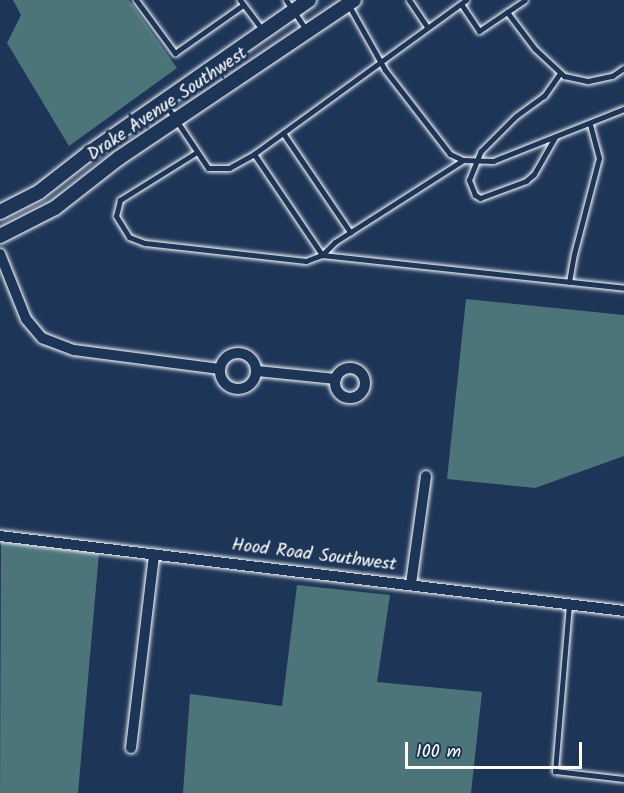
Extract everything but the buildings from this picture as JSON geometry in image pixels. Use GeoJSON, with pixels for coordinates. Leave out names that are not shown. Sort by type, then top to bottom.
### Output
{"type":"FeatureCollection","features":[{"type":"Feature","properties":{"kind":"street","name":"Drake Avenue Southwest"},"geometry":{"type":"LineString","coordinates":[[0,212],[39,192],[89,153],[263,31],[290,5],[309,0]]}},
{"type":"Feature","properties":{"kind":"street","name":"Drake Avenue Southwest"},"geometry":{"type":"LineString","coordinates":[[0,236],[55,208],[119,158],[308,32],[349,1]]}},
{"type":"Feature","properties":{"kind":"street"},"geometry":{"type":"LineString","coordinates":[[0,254],[26,319],[42,338],[74,350],[220,369]]}},
{"type":"Feature","properties":{"kind":"street"},"geometry":{"type":"LineString","coordinates":[[242,354],[252,360],[256,371],[253,382],[237,390],[222,380],[220,369],[230,355],[242,354]]}},
{"type":"Feature","properties":{"kind":"street"},"geometry":{"type":"LineString","coordinates":[[256,371],[336,379]]}},
{"type":"Feature","properties":{"kind":"street"},"geometry":{"type":"LineString","coordinates":[[411,584],[426,476]]}},
{"type":"Feature","properties":{"kind":"street","name":"Hood Road Southwest"},"geometry":{"type":"LineString","coordinates":[[0,536],[624,611]]}},
{"type":"Feature","properties":{"kind":"street"},"geometry":{"type":"LineString","coordinates":[[131,748],[154,554]]}},
{"type":"Feature","properties":{"kind":"lane"},"geometry":{"type":"LineString","coordinates":[[136,0],[175,53],[242,2],[263,31]]}},
{"type":"Feature","properties":{"kind":"lane"},"geometry":{"type":"LineString","coordinates":[[410,0],[427,27]]}},
{"type":"Feature","properties":{"kind":"lane"},"geometry":{"type":"LineString","coordinates":[[164,102],[207,168],[229,168],[254,154],[466,0]]}},
{"type":"Feature","properties":{"kind":"lane"},"geometry":{"type":"LineString","coordinates":[[460,4],[479,31],[525,0]]}},
{"type":"Feature","properties":{"kind":"lane"},"geometry":{"type":"LineString","coordinates":[[349,1],[380,61],[450,154],[463,160],[492,161],[624,109]]}},
{"type":"Feature","properties":{"kind":"lane"},"geometry":{"type":"LineString","coordinates":[[290,5],[308,32]]}},
{"type":"Feature","properties":{"kind":"lane"},"geometry":{"type":"LineString","coordinates":[[507,12],[535,49],[560,73],[577,80],[588,81],[612,76],[624,68]]}},
{"type":"Feature","properties":{"kind":"lane"},"geometry":{"type":"LineString","coordinates":[[555,137],[534,174],[526,181],[480,198],[474,195],[469,180],[488,142],[516,116],[536,104],[560,73]]}},
{"type":"Feature","properties":{"kind":"lane"},"geometry":{"type":"LineString","coordinates":[[569,282],[599,158],[590,124]]}},
{"type":"Feature","properties":{"kind":"lane"},"geometry":{"type":"LineString","coordinates":[[283,133],[350,232]]}},
{"type":"Feature","properties":{"kind":"lane"},"geometry":{"type":"LineString","coordinates":[[197,152],[120,200],[116,216],[129,237],[145,243],[306,261],[322,255],[350,232],[463,160]]}},
{"type":"Feature","properties":{"kind":"lane"},"geometry":{"type":"LineString","coordinates":[[254,154],[322,255],[624,288]]}},
{"type":"Feature","properties":{"kind":"lane"},"geometry":{"type":"LineString","coordinates":[[569,604],[555,771],[624,779]]}},
{"type":"Feature","properties":{"kind":"green space"},"geometry":{"type":"Polygon","coordinates":[[[13,0],[129,0],[177,68],[69,146],[7,43],[21,15],[13,0]]]}},
{"type":"Feature","properties":{"kind":"green space"},"geometry":{"type":"Polygon","coordinates":[[[466,299],[624,315],[624,456],[535,488],[447,479],[466,299]]]}},
{"type":"Feature","properties":{"kind":"green space"},"geometry":{"type":"Polygon","coordinates":[[[1,542],[99,553],[78,793],[0,793],[1,542]]]}},
{"type":"Feature","properties":{"kind":"green space"},"geometry":{"type":"Polygon","coordinates":[[[297,585],[390,595],[377,682],[482,692],[471,793],[183,793],[190,694],[282,706],[297,585]]]}}]}
